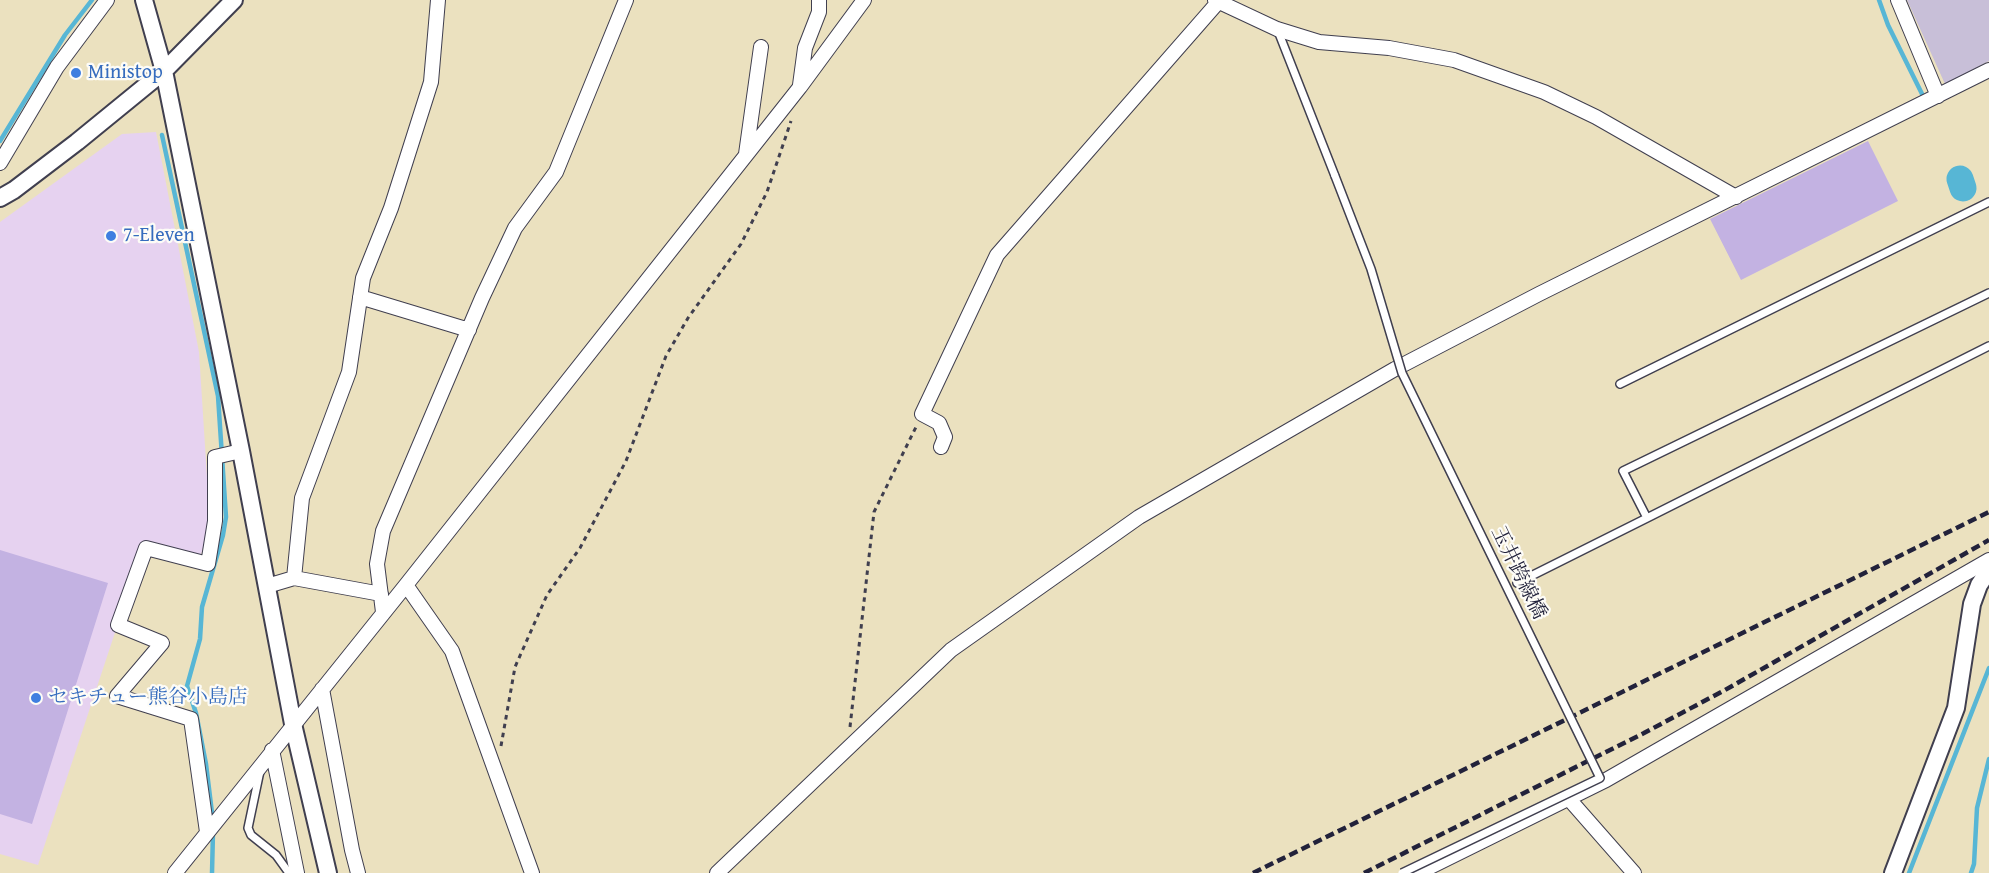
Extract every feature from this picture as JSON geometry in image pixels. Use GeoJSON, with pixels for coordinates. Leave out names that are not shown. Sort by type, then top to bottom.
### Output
{"type":"FeatureCollection","features":[{"type":"Feature","properties":{"kind":"street"},"geometry":{"type":"LineString","coordinates":[[0,164],[57,67],[106,0]]}},
{"type":"Feature","properties":{"kind":"street"},"geometry":{"type":"LineString","coordinates":[[144,0],[164,71],[236,452],[267,586],[293,724],[328,873]]}},
{"type":"Feature","properties":{"kind":"street"},"geometry":{"type":"LineString","coordinates":[[0,198],[77,142],[164,71],[234,0]]}},
{"type":"Feature","properties":{"kind":"street"},"geometry":{"type":"LineString","coordinates":[[294,578],[302,498],[349,372],[363,278],[392,208],[431,82],[438,0]]}},
{"type":"Feature","properties":{"kind":"street"},"geometry":{"type":"LineString","coordinates":[[383,612],[377,564],[383,531],[515,228],[556,172],[626,0]]}},
{"type":"Feature","properties":{"kind":"street"},"geometry":{"type":"LineString","coordinates":[[800,87],[805,48],[819,12],[819,0]]}},
{"type":"Feature","properties":{"kind":"street"},"geometry":{"type":"LineString","coordinates":[[175,873],[800,87],[864,0]]}},
{"type":"Feature","properties":{"kind":"street"},"geometry":{"type":"LineString","coordinates":[[941,447],[945,437],[939,423],[922,414],[996,255],[1218,0],[1277,29],[1319,42],[1389,48],[1454,60],[1544,92],[1596,117],[1736,197]]}},
{"type":"Feature","properties":{"kind":"street"},"geometry":{"type":"LineString","coordinates":[[1898,0],[1938,96]]}},
{"type":"Feature","properties":{"kind":"street"},"geometry":{"type":"LineString","coordinates":[[745,156],[761,46]]}},
{"type":"Feature","properties":{"kind":"street"},"geometry":{"type":"LineString","coordinates":[[717,873],[951,650],[1139,517],[1395,369],[1549,289],[1989,70]]}},
{"type":"Feature","properties":{"kind":"street"},"geometry":{"type":"LineString","coordinates":[[360,297],[469,330]]}},
{"type":"Feature","properties":{"kind":"street"},"geometry":{"type":"LineString","coordinates":[[207,831],[191,719],[117,696],[162,644],[118,626],[146,548],[207,564],[215,521],[215,457],[236,452]]}},
{"type":"Feature","properties":{"kind":"street"},"geometry":{"type":"LineString","coordinates":[[1418,873],[1569,799],[1667,747],[1989,560]]}},
{"type":"Feature","properties":{"kind":"street"},"geometry":{"type":"LineString","coordinates":[[1893,873],[1956,708],[1972,604],[1978,585],[1989,570]]}},
{"type":"Feature","properties":{"kind":"street"},"geometry":{"type":"LineString","coordinates":[[267,586],[294,578],[381,594]]}},
{"type":"Feature","properties":{"kind":"street"},"geometry":{"type":"LineString","coordinates":[[406,585],[452,651],[532,873]]}},
{"type":"Feature","properties":{"kind":"street"},"geometry":{"type":"LineString","coordinates":[[322,689],[358,873]]}},
{"type":"Feature","properties":{"kind":"street"},"geometry":{"type":"LineString","coordinates":[[272,750],[297,873]]}},
{"type":"Feature","properties":{"kind":"street"},"geometry":{"type":"LineString","coordinates":[[1569,799],[1634,873]]}},
{"type":"Feature","properties":{"kind":"lane","name":"玉井跨線橋"},"geometry":{"type":"LineString","coordinates":[[1277,29],[1371,269],[1402,373],[1600,778],[1402,873]]}},
{"type":"Feature","properties":{"kind":"lane"},"geometry":{"type":"LineString","coordinates":[[1620,384],[1989,202]]}},
{"type":"Feature","properties":{"kind":"lane"},"geometry":{"type":"LineString","coordinates":[[1647,518],[1623,471],[1989,293]]}},
{"type":"Feature","properties":{"kind":"lane"},"geometry":{"type":"LineString","coordinates":[[1516,583],[1989,346]]}},
{"type":"Feature","properties":{"kind":"lane"},"geometry":{"type":"LineString","coordinates":[[262,762],[248,828],[251,835],[276,855],[289,873]]}},
{"type":"Feature","properties":{"kind":"path"},"geometry":{"type":"LineString","coordinates":[[489,756],[501,746],[515,667],[547,595],[579,548],[626,461],[666,356],[688,318],[741,244],[767,192],[792,118]]}},
{"type":"Feature","properties":{"kind":"path"},"geometry":{"type":"LineString","coordinates":[[847,750],[874,512],[922,414]]}},
{"type":"Feature","properties":{"kind":"shaded area"},"geometry":{"type":"Polygon","coordinates":[[[1907,0],[1989,0],[1989,61],[1945,84],[1907,0]]]}},
{"type":"Feature","properties":{"kind":"shaded area"},"geometry":{"type":"Polygon","coordinates":[[[156,132],[199,352],[210,524],[200,558],[144,545],[38,865],[0,854],[0,222],[122,134],[156,132]]]}},
{"type":"Feature","properties":{"kind":"building"},"geometry":{"type":"Polygon","coordinates":[[[1868,141],[1898,201],[1741,280],[1710,219],[1868,141]]]}},
{"type":"Feature","properties":{"kind":"building","name":"セキチュー熊谷小島店"},"geometry":{"type":"Polygon","coordinates":[[[0,550],[108,583],[32,824],[0,814],[0,550]]]}},
{"type":"Feature","properties":{"kind":"waterway"},"geometry":{"type":"LineString","coordinates":[[0,141],[65,35],[92,0]]}},
{"type":"Feature","properties":{"kind":"waterway"},"geometry":{"type":"LineString","coordinates":[[1879,0],[1888,25],[1925,100]]}},
{"type":"Feature","properties":{"kind":"waterway"},"geometry":{"type":"LineString","coordinates":[[162,135],[218,396],[226,517],[202,607],[200,639],[187,686],[196,713],[206,764],[213,821]]}},
{"type":"Feature","properties":{"kind":"waterway"},"geometry":{"type":"LineString","coordinates":[[1960,179],[1963,188]]}},
{"type":"Feature","properties":{"kind":"waterway"},"geometry":{"type":"LineString","coordinates":[[1909,873],[1989,668]]}},
{"type":"Feature","properties":{"kind":"waterway"},"geometry":{"type":"LineString","coordinates":[[1971,873],[1974,864],[1977,808],[1989,759]]}},
{"type":"Feature","properties":{"kind":"waterway"},"geometry":{"type":"LineString","coordinates":[[212,873],[213,832]]}},
{"type":"Feature","properties":{"kind":"railway"},"geometry":{"type":"LineString","coordinates":[[1253,873],[1989,512]]}},
{"type":"Feature","properties":{"kind":"railway"},"geometry":{"type":"LineString","coordinates":[[1364,873],[1725,690],[1989,540]]}},
{"type":"Feature","properties":{"kind":"place","name":"Ministop"},"geometry":{"type":"Point","coordinates":[76,73]}},
{"type":"Feature","properties":{"kind":"place","name":"7-Eleven"},"geometry":{"type":"Point","coordinates":[111,236]}},
{"type":"Feature","properties":{"kind":"place","name":"セキチュー熊谷小島店"},"geometry":{"type":"Point","coordinates":[36,698]}}]}
